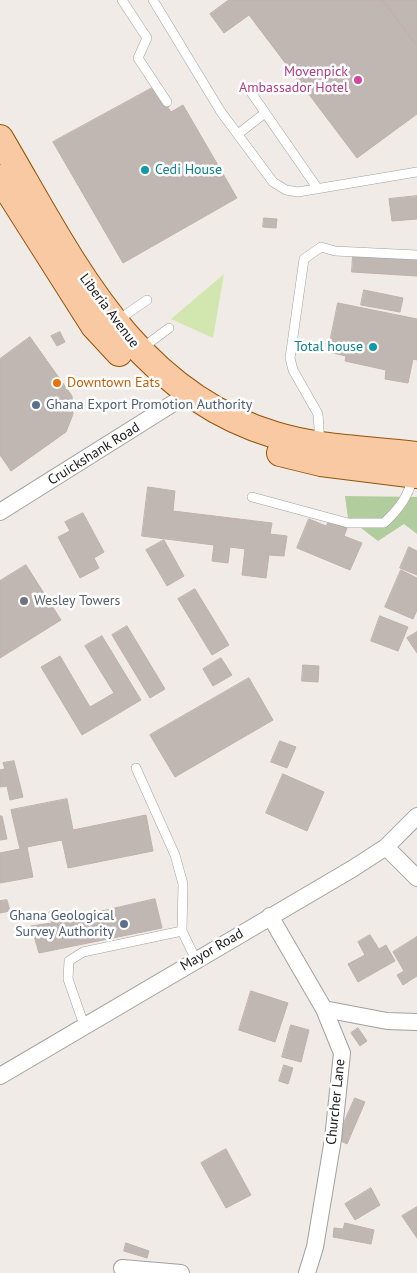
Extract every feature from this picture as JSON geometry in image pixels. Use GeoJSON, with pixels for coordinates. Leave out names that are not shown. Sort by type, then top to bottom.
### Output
{"type":"FeatureCollection","features":[{"type":"Feature","properties":{"kind":"main road","name":"Liberia Avenue"},"geometry":{"type":"LineString","coordinates":[[0,138],[83,279],[114,322],[182,399],[275,435],[416,468]]}},
{"type":"Feature","properties":{"kind":"main road","name":"Liberia Avenue"},"geometry":{"type":"LineString","coordinates":[[0,178],[94,326],[125,359],[182,399],[218,430],[282,454],[321,463],[416,468]]}},
{"type":"Feature","properties":{"kind":"street","name":"Cruickshank Road"},"geometry":{"type":"LineString","coordinates":[[0,512],[182,399]]}},
{"type":"Feature","properties":{"kind":"street","name":"Mayor Road"},"geometry":{"type":"LineString","coordinates":[[0,1076],[386,847],[417,816]]}},
{"type":"Feature","properties":{"kind":"street"},"geometry":{"type":"LineString","coordinates":[[386,847],[417,878]]}},
{"type":"Feature","properties":{"kind":"street","name":"Churcher Lane"},"geometry":{"type":"LineString","coordinates":[[270,916],[324,1009],[342,1053],[333,1139],[315,1247],[307,1273]]}},
{"type":"Feature","properties":{"kind":"street"},"geometry":{"type":"LineString","coordinates":[[324,1009],[388,1021],[417,1022]]}},
{"type":"Feature","properties":{"kind":"street"},"geometry":{"type":"LineString","coordinates":[[122,1268],[181,1273]]}},
{"type":"Feature","properties":{"kind":"lane"},"geometry":{"type":"LineString","coordinates":[[122,0],[147,38],[138,58],[168,102]]}},
{"type":"Feature","properties":{"kind":"lane"},"geometry":{"type":"LineString","coordinates":[[152,0],[221,112],[273,182],[286,190],[298,192],[417,172]]}},
{"type":"Feature","properties":{"kind":"lane"},"geometry":{"type":"LineString","coordinates":[[248,88],[318,189]]}},
{"type":"Feature","properties":{"kind":"lane"},"geometry":{"type":"LineString","coordinates":[[238,134],[265,113]]}},
{"type":"Feature","properties":{"kind":"lane"},"geometry":{"type":"LineString","coordinates":[[320,444],[318,414],[293,370],[290,358],[304,260],[321,247],[334,251],[417,255]]}},
{"type":"Feature","properties":{"kind":"lane"},"geometry":{"type":"LineString","coordinates":[[114,322],[147,300]]}},
{"type":"Feature","properties":{"kind":"lane"},"geometry":{"type":"LineString","coordinates":[[138,351],[169,328]]}},
{"type":"Feature","properties":{"kind":"lane"},"geometry":{"type":"LineString","coordinates":[[252,497],[348,523],[384,523],[400,508],[408,495],[416,468]]}},
{"type":"Feature","properties":{"kind":"lane"},"geometry":{"type":"LineString","coordinates":[[136,768],[175,855],[183,884],[182,931],[196,960]]}},
{"type":"Feature","properties":{"kind":"lane"},"geometry":{"type":"LineString","coordinates":[[84,1025],[68,979],[70,961],[82,952],[182,931]]}},
{"type":"Feature","properties":{"kind":"green space"},"geometry":{"type":"Polygon","coordinates":[[[224,274],[213,338],[171,319],[224,274]]]}},
{"type":"Feature","properties":{"kind":"green space"},"geometry":{"type":"Polygon","coordinates":[[[345,496],[417,497],[417,534],[404,524],[378,541],[348,518],[345,496]]]}},
{"type":"Feature","properties":{"kind":"building","name":"Movenpick Ambassador Hotel"},"geometry":{"type":"Polygon","coordinates":[[[229,0],[380,0],[385,3],[417,46],[417,114],[357,158],[249,15],[224,33],[210,14],[229,0]]]}},
{"type":"Feature","properties":{"kind":"building"},"geometry":{"type":"Polygon","coordinates":[[[380,0],[417,0],[417,46],[385,3],[380,0]]]}},
{"type":"Feature","properties":{"kind":"building","name":"Cedi House"},"geometry":{"type":"Polygon","coordinates":[[[154,87],[171,112],[183,105],[237,198],[123,263],[53,142],[154,87]]]}},
{"type":"Feature","properties":{"kind":"building"},"geometry":{"type":"Polygon","coordinates":[[[417,196],[417,219],[392,221],[389,199],[417,196]]]}},
{"type":"Feature","properties":{"kind":"building"},"geometry":{"type":"Polygon","coordinates":[[[264,218],[277,219],[276,228],[263,227],[264,218]]]}},
{"type":"Feature","properties":{"kind":"building"},"geometry":{"type":"Polygon","coordinates":[[[353,255],[417,260],[417,276],[352,272],[353,255]]]}},
{"type":"Feature","properties":{"kind":"building"},"geometry":{"type":"Polygon","coordinates":[[[364,290],[403,298],[400,312],[361,305],[364,290]]]}},
{"type":"Feature","properties":{"kind":"building","name":"Total house"},"geometry":{"type":"Polygon","coordinates":[[[338,303],[417,319],[417,360],[413,359],[408,383],[385,379],[386,370],[345,361],[346,356],[328,352],[338,303]]]}},
{"type":"Feature","properties":{"kind":"building"},"geometry":{"type":"Polygon","coordinates":[[[60,332],[65,342],[57,346],[51,336],[60,332]]]}},
{"type":"Feature","properties":{"kind":"building","name":"Ghana Export Promotion Authority"},"geometry":{"type":"Polygon","coordinates":[[[30,337],[72,396],[73,414],[66,432],[11,471],[0,455],[0,359],[30,337]]]}},
{"type":"Feature","properties":{"kind":"building"},"geometry":{"type":"Polygon","coordinates":[[[148,487],[175,491],[173,511],[272,523],[270,534],[287,536],[284,556],[269,555],[266,578],[242,575],[245,549],[230,547],[228,563],[212,561],[214,545],[142,536],[148,487]]]}},
{"type":"Feature","properties":{"kind":"building"},"geometry":{"type":"Polygon","coordinates":[[[83,513],[104,552],[94,558],[99,568],[80,578],[58,537],[70,531],[65,522],[83,513]]]}},
{"type":"Feature","properties":{"kind":"building"},"geometry":{"type":"Polygon","coordinates":[[[309,519],[326,526],[329,521],[347,528],[344,536],[362,543],[350,570],[297,548],[309,519]]]}},
{"type":"Feature","properties":{"kind":"building"},"geometry":{"type":"Polygon","coordinates":[[[164,540],[184,576],[167,586],[146,550],[164,540]]]}},
{"type":"Feature","properties":{"kind":"building"},"geometry":{"type":"Polygon","coordinates":[[[409,547],[417,551],[417,575],[400,568],[409,547]]]}},
{"type":"Feature","properties":{"kind":"building","name":"Wesley Towers"},"geometry":{"type":"Polygon","coordinates":[[[26,565],[61,620],[0,658],[0,581],[26,565]]]}},
{"type":"Feature","properties":{"kind":"building"},"geometry":{"type":"Polygon","coordinates":[[[401,570],[417,578],[417,610],[413,619],[385,607],[401,570]]]}},
{"type":"Feature","properties":{"kind":"building"},"geometry":{"type":"Polygon","coordinates":[[[195,589],[229,645],[212,655],[178,599],[195,589]]]}},
{"type":"Feature","properties":{"kind":"building"},"geometry":{"type":"Polygon","coordinates":[[[380,616],[408,627],[398,651],[371,641],[380,616]]]}},
{"type":"Feature","properties":{"kind":"building"},"geometry":{"type":"Polygon","coordinates":[[[127,626],[165,689],[150,698],[112,635],[127,626]]]}},
{"type":"Feature","properties":{"kind":"building"},"geometry":{"type":"Polygon","coordinates":[[[417,632],[417,653],[407,638],[417,632]]]}},
{"type":"Feature","properties":{"kind":"building"},"geometry":{"type":"Polygon","coordinates":[[[102,636],[141,700],[82,735],[41,667],[60,656],[90,707],[114,693],[85,646],[102,636]]]}},
{"type":"Feature","properties":{"kind":"building"},"geometry":{"type":"Polygon","coordinates":[[[221,658],[232,675],[213,686],[203,669],[221,658]]]}},
{"type":"Feature","properties":{"kind":"building"},"geometry":{"type":"Polygon","coordinates":[[[303,665],[319,666],[318,682],[302,681],[303,665]]]}},
{"type":"Feature","properties":{"kind":"building"},"geometry":{"type":"Polygon","coordinates":[[[249,678],[273,720],[175,777],[150,735],[249,678]]]}},
{"type":"Feature","properties":{"kind":"building"},"geometry":{"type":"Polygon","coordinates":[[[280,741],[296,747],[287,768],[271,762],[280,741]]]}},
{"type":"Feature","properties":{"kind":"building"},"geometry":{"type":"Polygon","coordinates":[[[14,761],[23,797],[10,800],[7,786],[0,787],[0,770],[5,769],[3,763],[14,761]]]}},
{"type":"Feature","properties":{"kind":"building"},"geometry":{"type":"Polygon","coordinates":[[[283,774],[324,792],[307,831],[266,813],[283,774]]]}},
{"type":"Feature","properties":{"kind":"building"},"geometry":{"type":"Polygon","coordinates":[[[67,799],[73,830],[146,815],[153,851],[68,868],[62,840],[27,847],[33,877],[0,883],[0,853],[20,849],[11,810],[67,799]]]}},
{"type":"Feature","properties":{"kind":"building"},"geometry":{"type":"Polygon","coordinates":[[[0,816],[2,816],[7,839],[0,840],[0,816]]]}},
{"type":"Feature","properties":{"kind":"building"},"geometry":{"type":"Polygon","coordinates":[[[155,899],[162,928],[39,953],[31,926],[52,923],[49,912],[59,910],[62,920],[155,899]]]}},
{"type":"Feature","properties":{"kind":"building"},"geometry":{"type":"Polygon","coordinates":[[[7,900],[10,911],[0,913],[0,901],[7,900]]]}},
{"type":"Feature","properties":{"kind":"building"},"geometry":{"type":"Polygon","coordinates":[[[370,935],[379,949],[386,945],[395,961],[358,982],[348,964],[365,955],[358,942],[370,935]]]}},
{"type":"Feature","properties":{"kind":"building"},"geometry":{"type":"Polygon","coordinates":[[[417,937],[417,976],[403,985],[397,975],[404,971],[393,952],[417,937]]]}},
{"type":"Feature","properties":{"kind":"building"},"geometry":{"type":"Polygon","coordinates":[[[251,991],[288,1003],[275,1042],[239,1030],[251,991]]]}},
{"type":"Feature","properties":{"kind":"building"},"geometry":{"type":"Polygon","coordinates":[[[291,1025],[309,1030],[301,1062],[282,1057],[291,1025]]]}},
{"type":"Feature","properties":{"kind":"building"},"geometry":{"type":"Polygon","coordinates":[[[358,1028],[367,1041],[360,1046],[351,1033],[358,1028]]]}},
{"type":"Feature","properties":{"kind":"building"},"geometry":{"type":"Polygon","coordinates":[[[284,1065],[293,1068],[288,1084],[279,1081],[284,1065]]]}},
{"type":"Feature","properties":{"kind":"building"},"geometry":{"type":"Polygon","coordinates":[[[355,1098],[365,1102],[347,1144],[337,1139],[355,1098]]]}},
{"type":"Feature","properties":{"kind":"building"},"geometry":{"type":"Polygon","coordinates":[[[226,1149],[251,1195],[226,1208],[201,1163],[226,1149]]]}},
{"type":"Feature","properties":{"kind":"building"},"geometry":{"type":"Polygon","coordinates":[[[371,1188],[380,1205],[355,1220],[345,1204],[371,1188]]]}},
{"type":"Feature","properties":{"kind":"building"},"geometry":{"type":"Polygon","coordinates":[[[417,1207],[417,1238],[402,1216],[417,1207]]]}},
{"type":"Feature","properties":{"kind":"building"},"geometry":{"type":"Polygon","coordinates":[[[345,1223],[374,1230],[371,1244],[333,1237],[334,1228],[343,1229],[345,1223]]]}},
{"type":"Feature","properties":{"kind":"building"},"geometry":{"type":"Polygon","coordinates":[[[126,1243],[149,1251],[147,1258],[124,1251],[126,1243]]]}},
{"type":"Feature","properties":{"kind":"place","name":"Movenpick Ambassador Hotel"},"geometry":{"type":"Point","coordinates":[358,80]}},
{"type":"Feature","properties":{"kind":"place","name":"Cedi House"},"geometry":{"type":"Point","coordinates":[145,170]}},
{"type":"Feature","properties":{"kind":"place","name":"Total house"},"geometry":{"type":"Point","coordinates":[373,347]}},
{"type":"Feature","properties":{"kind":"place","name":"Downtown Eats"},"geometry":{"type":"Point","coordinates":[57,383]}},
{"type":"Feature","properties":{"kind":"place","name":"Ghana Export Promotion Authority"},"geometry":{"type":"Point","coordinates":[36,405]}},
{"type":"Feature","properties":{"kind":"place","name":"Wesley Towers"},"geometry":{"type":"Point","coordinates":[24,601]}},
{"type":"Feature","properties":{"kind":"place","name":"Ghana Geological Survey Authority"},"geometry":{"type":"Point","coordinates":[124,924]}}]}
